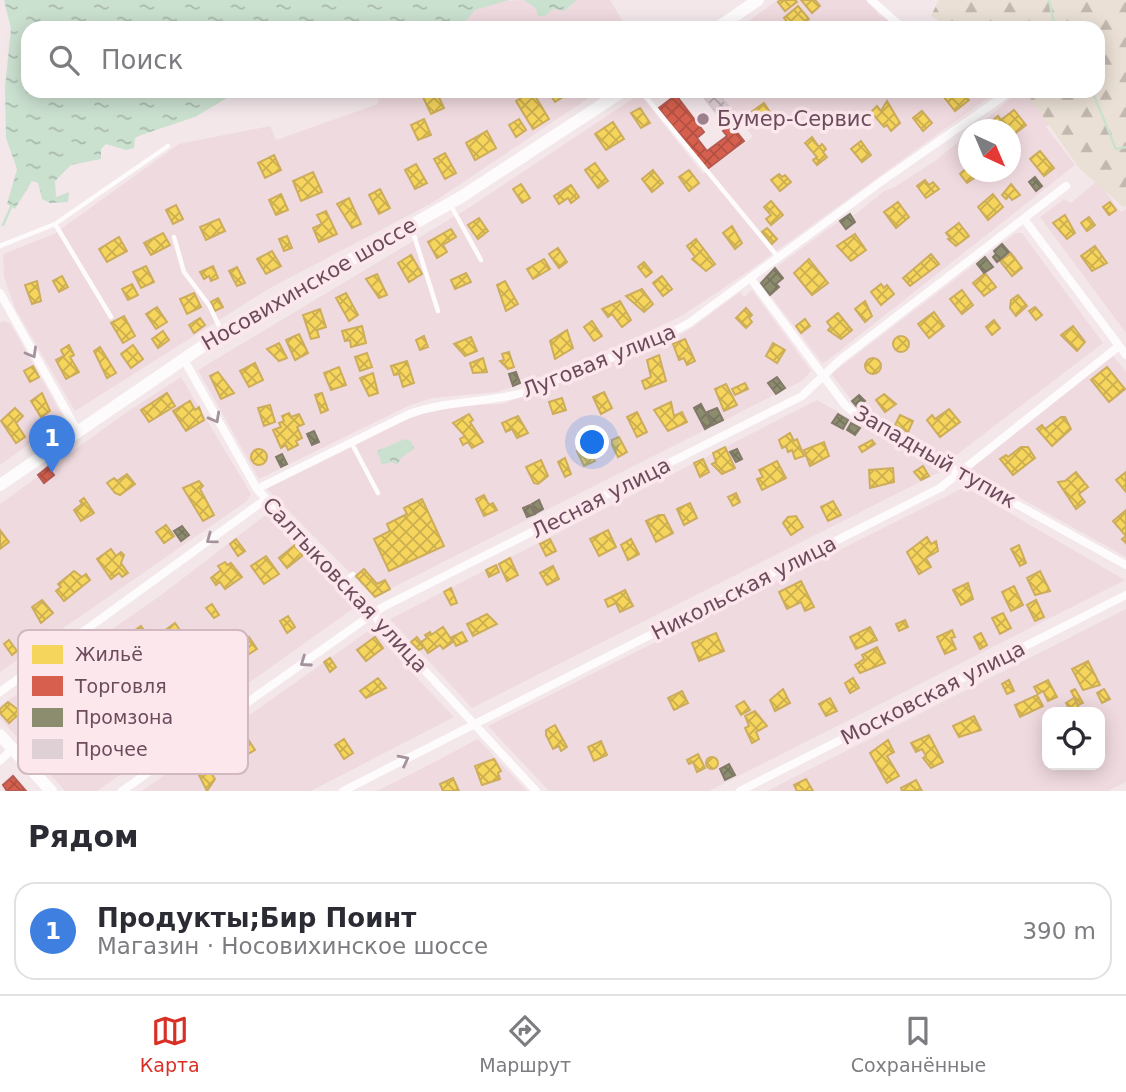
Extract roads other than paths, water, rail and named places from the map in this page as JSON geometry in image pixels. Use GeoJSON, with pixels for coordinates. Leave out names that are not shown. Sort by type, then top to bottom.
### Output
{"type":"FeatureCollection","features":[{"type":"Feature","properties":{"kind":"main road"},"geometry":{"type":"LineString","coordinates":[[727,21],[758,0]]}},
{"type":"Feature","properties":{"kind":"main road","name":"Носовихинское шоссе"},"geometry":{"type":"LineString","coordinates":[[0,485],[222,332],[449,203],[612,98]]}},
{"type":"Feature","properties":{"kind":"main road"},"geometry":{"type":"LineString","coordinates":[[0,735],[18,755]]}},
{"type":"Feature","properties":{"kind":"main road"},"geometry":{"type":"LineString","coordinates":[[35,774],[51,791]]}},
{"type":"Feature","properties":{"kind":"street"},"geometry":{"type":"LineString","coordinates":[[871,0],[894,21]]}},
{"type":"Feature","properties":{"kind":"street","name":"Луговая улица"},"geometry":{"type":"LineString","coordinates":[[257,489],[433,405],[502,399],[641,347],[688,323],[1001,98]]}},
{"type":"Feature","properties":{"kind":"street","name":"Лесная улица"},"geometry":{"type":"LineString","coordinates":[[248,702],[372,614],[782,407],[810,390],[823,375],[1066,186]]}},
{"type":"Feature","properties":{"kind":"street"},"geometry":{"type":"LineString","coordinates":[[1024,219],[1126,355]]}},
{"type":"Feature","properties":{"kind":"street","name":"Западный тупик"},"geometry":{"type":"LineString","coordinates":[[751,279],[823,375],[859,417],[1126,565]]}},
{"type":"Feature","properties":{"kind":"street"},"geometry":{"type":"LineString","coordinates":[[0,293],[3,312],[77,430]]}},
{"type":"Feature","properties":{"kind":"street","name":"Никольская улица"},"geometry":{"type":"LineString","coordinates":[[343,791],[940,488],[1119,346]]}},
{"type":"Feature","properties":{"kind":"street","name":"Салтыковская улица"},"geometry":{"type":"LineString","coordinates":[[183,358],[257,489],[536,791]]}},
{"type":"Feature","properties":{"kind":"street"},"geometry":{"type":"LineString","coordinates":[[85,630],[266,499]]}},
{"type":"Feature","properties":{"kind":"street","name":"Московская улица"},"geometry":{"type":"LineString","coordinates":[[740,791],[1126,595]]}},
{"type":"Feature","properties":{"kind":"street"},"geometry":{"type":"LineString","coordinates":[[0,692],[18,679]]}},
{"type":"Feature","properties":{"kind":"street"},"geometry":{"type":"LineString","coordinates":[[0,761],[12,749]]}},
{"type":"Feature","properties":{"kind":"street","name":"Лесная улица"},"geometry":{"type":"LineString","coordinates":[[122,791],[146,774]]}},
{"type":"Feature","properties":{"kind":"lane"},"geometry":{"type":"LineString","coordinates":[[648,98],[778,258]]}},
{"type":"Feature","properties":{"kind":"lane"},"geometry":{"type":"LineString","coordinates":[[0,246],[55,224],[168,146]]}},
{"type":"Feature","properties":{"kind":"lane"},"geometry":{"type":"LineString","coordinates":[[449,203],[481,260]]}},
{"type":"Feature","properties":{"kind":"lane"},"geometry":{"type":"LineString","coordinates":[[55,224],[111,317]]}},
{"type":"Feature","properties":{"kind":"lane"},"geometry":{"type":"LineString","coordinates":[[410,226],[427,268],[438,311]]}},
{"type":"Feature","properties":{"kind":"lane"},"geometry":{"type":"LineString","coordinates":[[174,237],[184,272],[209,305],[222,332]]}},
{"type":"Feature","properties":{"kind":"lane"},"geometry":{"type":"LineString","coordinates":[[351,442],[378,493]]}},
{"type":"Feature","properties":{"kind":"lane"},"geometry":{"type":"LineString","coordinates":[[343,582],[353,573]]}},
{"type":"Feature","properties":{"kind":"water"},"geometry":{"type":"Polygon","coordinates":[[[4,0],[509,0],[475,10],[466,21],[21,21],[21,98],[227,98],[195,117],[135,138],[134,148],[126,150],[106,144],[101,149],[101,159],[71,165],[55,181],[56,197],[69,192],[68,202],[50,203],[42,199],[38,183],[32,181],[15,209],[7,204],[17,169],[6,138],[5,88],[11,29],[4,0]]]}},
{"type":"Feature","properties":{"kind":"water"},"geometry":{"type":"Polygon","coordinates":[[[524,0],[577,0],[564,11],[553,9],[545,16],[538,16],[536,9],[524,0]]]}},
{"type":"Feature","properties":{"kind":"water"},"geometry":{"type":"Polygon","coordinates":[[[405,439],[411,441],[414,449],[401,458],[397,465],[391,462],[382,465],[377,451],[405,439]]]}},
{"type":"Feature","properties":{"kind":"waterway"},"geometry":{"type":"LineString","coordinates":[[1049,0],[1054,21]]}},
{"type":"Feature","properties":{"kind":"waterway"},"geometry":{"type":"LineString","coordinates":[[1095,98],[1116,149],[1126,147]]}},
{"type":"Feature","properties":{"kind":"waterway"},"geometry":{"type":"LineString","coordinates":[[3,225],[12,205]]}},
{"type":"Feature","properties":{"kind":"place","name":"Бумер-Сервис"},"geometry":{"type":"Point","coordinates":[703,119]}},
{"type":"Feature","properties":{"kind":"place","name":"Продукты;Бир Поинт"},"geometry":{"type":"Point","coordinates":[52,473]}}]}
